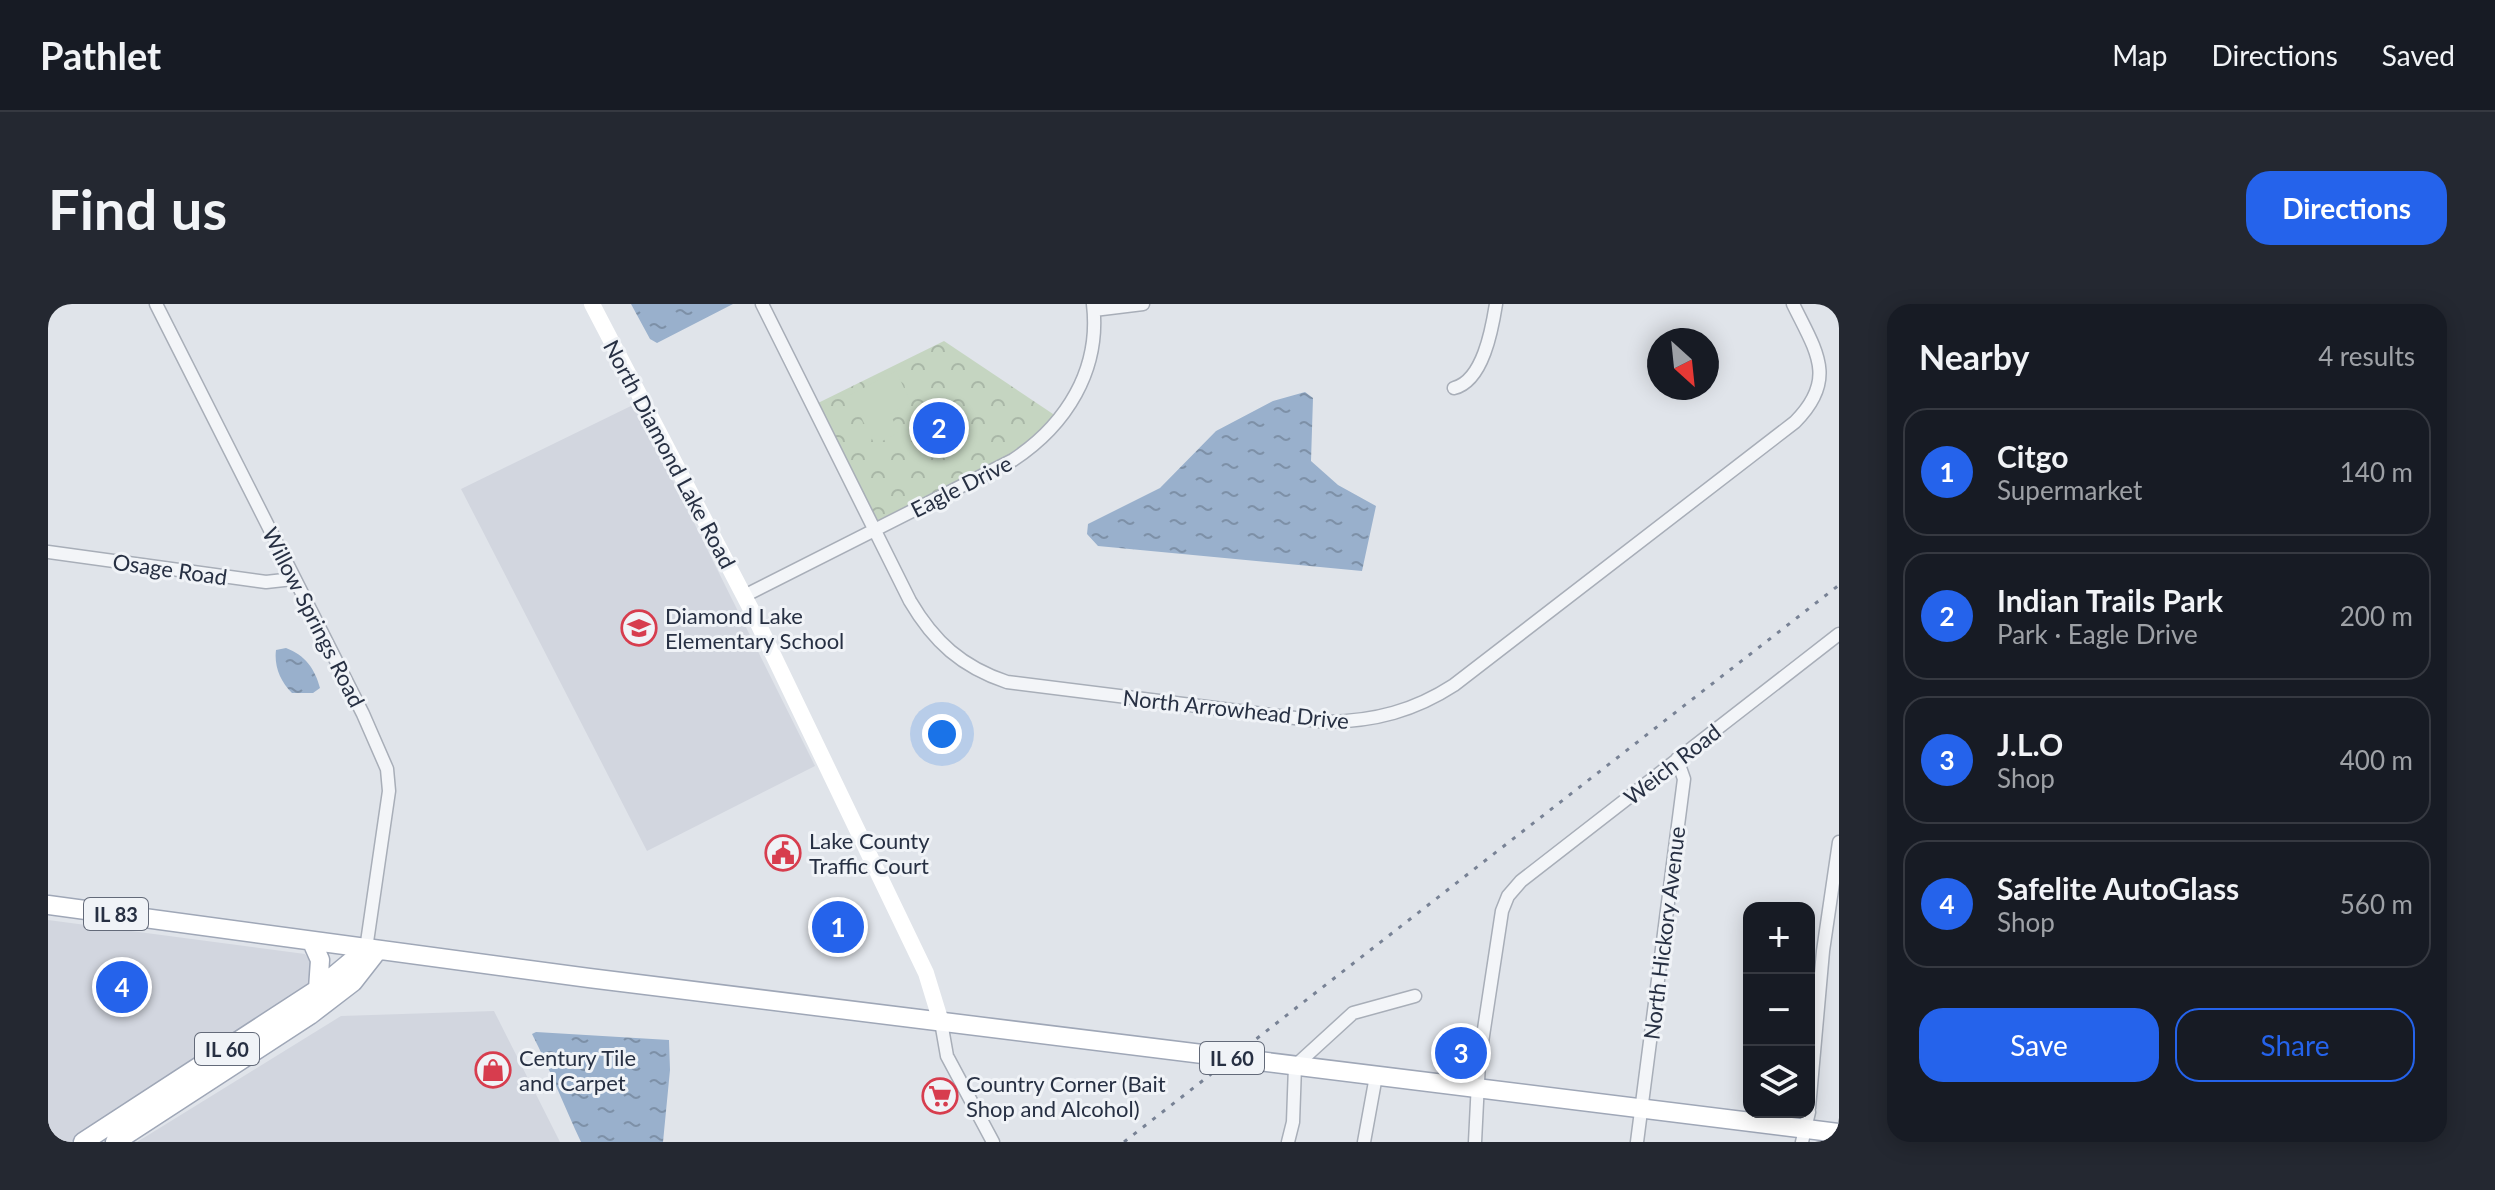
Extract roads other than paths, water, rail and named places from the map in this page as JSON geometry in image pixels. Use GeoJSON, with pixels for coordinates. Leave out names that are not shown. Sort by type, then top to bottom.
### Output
{"type":"FeatureCollection","features":[{"type":"Feature","properties":{"kind":"main road","name":"IL 83"},"geometry":{"type":"LineString","coordinates":[[48,905],[372,950]]}},
{"type":"Feature","properties":{"kind":"main road"},"geometry":{"type":"LineString","coordinates":[[312,942],[320,960],[318,989]]}},
{"type":"Feature","properties":{"kind":"main road","name":"IL 60"},"geometry":{"type":"LineString","coordinates":[[115,1142],[310,1015],[353,982],[372,950]]}},
{"type":"Feature","properties":{"kind":"main road","name":"IL 60"},"geometry":{"type":"LineString","coordinates":[[83,1142],[318,989],[372,950],[1480,1089],[1807,1123],[1839,1133]]}},
{"type":"Feature","properties":{"kind":"street","name":"Willow Springs Road"},"geometry":{"type":"LineString","coordinates":[[156,304],[363,714],[387,769],[389,791],[372,950]]}},
{"type":"Feature","properties":{"kind":"street","name":"North Diamond Lake Road"},"geometry":{"type":"LineString","coordinates":[[592,304],[744,596],[926,973],[941,1022]]}},
{"type":"Feature","properties":{"kind":"street","name":"North Arrowhead Drive"},"geometry":{"type":"LineString","coordinates":[[762,304],[910,601],[933,637],[953,656],[987,676],[1075,692],[1327,722],[1375,720],[1420,705],[1457,684],[1795,422],[1815,400],[1821,384],[1818,359],[1793,304]]}},
{"type":"Feature","properties":{"kind":"street"},"geometry":{"type":"LineString","coordinates":[[1093,307],[1143,304]]}},
{"type":"Feature","properties":{"kind":"street"},"geometry":{"type":"LineString","coordinates":[[1454,388],[1467,382],[1475,371],[1488,342],[1496,304]]}},
{"type":"Feature","properties":{"kind":"street","name":"Eagle Drive"},"geometry":{"type":"LineString","coordinates":[[744,596],[1013,460],[1046,436],[1073,401],[1086,372],[1093,307]]}},
{"type":"Feature","properties":{"kind":"street","name":"Osage Road"},"geometry":{"type":"LineString","coordinates":[[48,552],[266,582],[293,579]]}},
{"type":"Feature","properties":{"kind":"street","name":"Weich Road"},"geometry":{"type":"LineString","coordinates":[[1480,1089],[1479,1062],[1502,911],[1508,896],[1521,881],[1839,634]]}},
{"type":"Feature","properties":{"kind":"street","name":"North Hickory Avenue"},"geometry":{"type":"LineString","coordinates":[[1637,1142],[1684,779],[1677,759]]}},
{"type":"Feature","properties":{"kind":"street"},"geometry":{"type":"LineString","coordinates":[[1807,1123],[1823,951],[1839,842]]}},
{"type":"Feature","properties":{"kind":"street"},"geometry":{"type":"LineString","coordinates":[[1288,1142],[1293,1122],[1295,1066],[1353,1013],[1415,996]]}},
{"type":"Feature","properties":{"kind":"street"},"geometry":{"type":"LineString","coordinates":[[941,1022],[947,1056],[993,1142]]}},
{"type":"Feature","properties":{"kind":"street"},"geometry":{"type":"LineString","coordinates":[[1364,1142],[1376,1076]]}},
{"type":"Feature","properties":{"kind":"street"},"geometry":{"type":"LineString","coordinates":[[1475,1142],[1480,1089]]}},
{"type":"Feature","properties":{"kind":"water"},"geometry":{"type":"Polygon","coordinates":[[[631,304],[733,304],[657,343],[650,339],[631,304]]]}},
{"type":"Feature","properties":{"kind":"water"},"geometry":{"type":"Polygon","coordinates":[[[1305,392],[1313,398],[1311,461],[1338,485],[1376,506],[1362,571],[1098,546],[1087,534],[1088,524],[1160,488],[1216,431],[1273,401],[1305,392]]]}},
{"type":"Feature","properties":{"kind":"water"},"geometry":{"type":"Polygon","coordinates":[[[286,648],[308,664],[320,688],[313,693],[292,693],[281,678],[276,662],[276,650],[286,648]]]}},
{"type":"Feature","properties":{"kind":"water"},"geometry":{"type":"Polygon","coordinates":[[[532,1034],[669,1040],[670,1070],[663,1142],[581,1142],[532,1034]]]}},
{"type":"Feature","properties":{"kind":"railway"},"geometry":{"type":"LineString","coordinates":[[1124,1142],[1839,585]]}},
{"type":"Feature","properties":{"kind":"place","name":"Indian Trails Park"},"geometry":{"type":"Point","coordinates":[939,428]}},
{"type":"Feature","properties":{"kind":"place","name":"Diamond Lake Elementary School"},"geometry":{"type":"Point","coordinates":[639,628]}},
{"type":"Feature","properties":{"kind":"place","name":"Lake County Traffic Court"},"geometry":{"type":"Point","coordinates":[783,853]}},
{"type":"Feature","properties":{"kind":"place","name":"Citgo"},"geometry":{"type":"Point","coordinates":[838,927]}},
{"type":"Feature","properties":{"kind":"place","name":"Safelite AutoGlass"},"geometry":{"type":"Point","coordinates":[122,987]}},
{"type":"Feature","properties":{"kind":"place","name":"J.L.O"},"geometry":{"type":"Point","coordinates":[1461,1053]}},
{"type":"Feature","properties":{"kind":"place","name":"Century Tile and Carpet"},"geometry":{"type":"Point","coordinates":[493,1070]}},
{"type":"Feature","properties":{"kind":"place","name":"Country Corner (Bait Shop and Alcohol)"},"geometry":{"type":"Point","coordinates":[940,1096]}}]}
